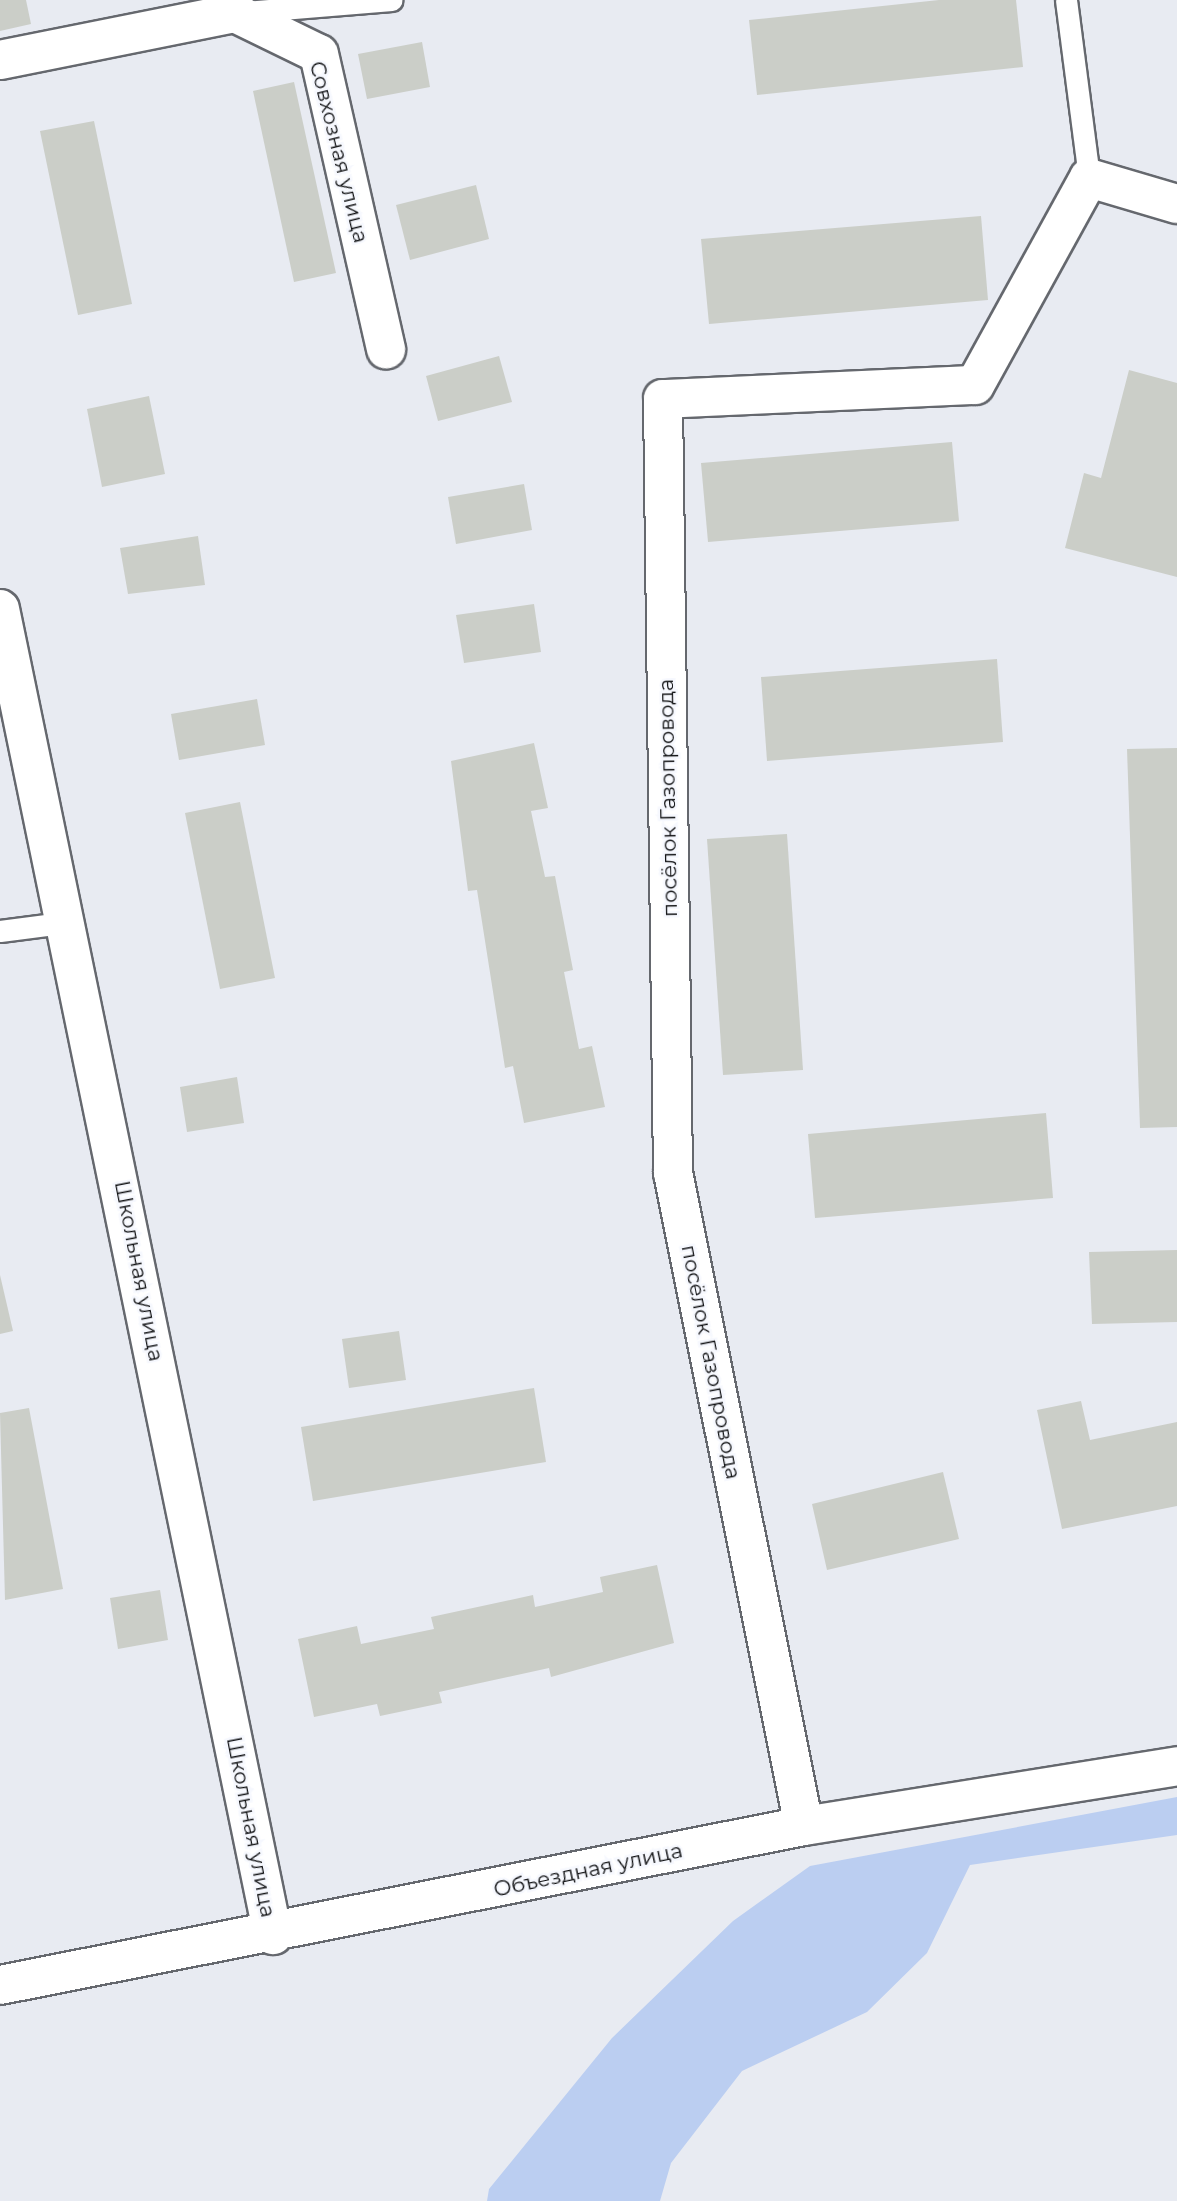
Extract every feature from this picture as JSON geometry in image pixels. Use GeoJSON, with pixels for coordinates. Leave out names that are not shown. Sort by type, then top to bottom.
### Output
{"type":"FeatureCollection","features":[{"type":"Feature","properties":{"kind":"street"},"geometry":{"type":"LineString","coordinates":[[0,60],[234,6]]}},
{"type":"Feature","properties":{"kind":"street","name":"Совхозная улица"},"geometry":{"type":"LineString","coordinates":[[234,6],[319,54],[386,350]]}},
{"type":"Feature","properties":{"kind":"street"},"geometry":{"type":"LineString","coordinates":[[1089,178],[1177,204]]}},
{"type":"Feature","properties":{"kind":"street","name":"посёлок Газопровода"},"geometry":{"type":"LineString","coordinates":[[804,1826],[673,1172],[663,399],[975,385],[1089,178]]}},
{"type":"Feature","properties":{"kind":"street","name":"Школьная улица"},"geometry":{"type":"LineString","coordinates":[[0,608],[69,922],[273,1935]]}},
{"type":"Feature","properties":{"kind":"street","name":"Объездная улица"},"geometry":{"type":"LineString","coordinates":[[0,1985],[273,1935],[804,1826],[1177,1766]]}},
{"type":"Feature","properties":{"kind":"lane"},"geometry":{"type":"LineString","coordinates":[[234,6],[393,0]]}},
{"type":"Feature","properties":{"kind":"lane"},"geometry":{"type":"LineString","coordinates":[[1066,0],[1089,178]]}},
{"type":"Feature","properties":{"kind":"lane"},"geometry":{"type":"LineString","coordinates":[[0,931],[69,922]]}},
{"type":"Feature","properties":{"kind":"shaded area"},"geometry":{"type":"Polygon","coordinates":[[[1177,1797],[1177,1835],[970,1865],[927,1953],[867,2012],[742,2071],[671,2163],[660,2201],[487,2201],[489,2189],[612,2038],[733,1921],[810,1866],[1177,1797]]]}},
{"type":"Feature","properties":{"kind":"building"},"geometry":{"type":"Polygon","coordinates":[[[0,0],[26,0],[31,24],[0,31],[0,0]]]}},
{"type":"Feature","properties":{"kind":"building"},"geometry":{"type":"Polygon","coordinates":[[[939,0],[1016,0],[1023,67],[757,95],[749,20],[939,0]]]}},
{"type":"Feature","properties":{"kind":"building"},"geometry":{"type":"Polygon","coordinates":[[[422,42],[430,87],[367,99],[358,54],[422,42]]]}},
{"type":"Feature","properties":{"kind":"building"},"geometry":{"type":"Polygon","coordinates":[[[294,82],[336,273],[294,282],[253,91],[294,82]]]}},
{"type":"Feature","properties":{"kind":"building"},"geometry":{"type":"Polygon","coordinates":[[[94,121],[132,304],[78,315],[40,131],[94,121]]]}},
{"type":"Feature","properties":{"kind":"building"},"geometry":{"type":"Polygon","coordinates":[[[476,185],[489,239],[410,260],[396,205],[476,185]]]}},
{"type":"Feature","properties":{"kind":"building"},"geometry":{"type":"Polygon","coordinates":[[[981,216],[988,300],[709,324],[701,239],[981,216]]]}},
{"type":"Feature","properties":{"kind":"building"},"geometry":{"type":"Polygon","coordinates":[[[499,356],[512,402],[438,421],[426,376],[499,356]]]}},
{"type":"Feature","properties":{"kind":"building"},"geometry":{"type":"Polygon","coordinates":[[[1129,370],[1177,383],[1177,577],[1065,548],[1084,473],[1101,478],[1129,370]]]}},
{"type":"Feature","properties":{"kind":"building"},"geometry":{"type":"Polygon","coordinates":[[[149,396],[165,474],[102,487],[87,409],[149,396]]]}},
{"type":"Feature","properties":{"kind":"building"},"geometry":{"type":"Polygon","coordinates":[[[952,442],[959,521],[708,542],[701,463],[952,442]]]}},
{"type":"Feature","properties":{"kind":"building"},"geometry":{"type":"Polygon","coordinates":[[[524,484],[532,530],[456,544],[448,497],[524,484]]]}},
{"type":"Feature","properties":{"kind":"building"},"geometry":{"type":"Polygon","coordinates":[[[198,536],[205,585],[128,594],[120,548],[198,536]]]}},
{"type":"Feature","properties":{"kind":"building"},"geometry":{"type":"Polygon","coordinates":[[[534,604],[541,652],[464,663],[456,615],[534,604]]]}},
{"type":"Feature","properties":{"kind":"building"},"geometry":{"type":"Polygon","coordinates":[[[997,659],[1003,742],[767,761],[761,677],[997,659]]]}},
{"type":"Feature","properties":{"kind":"building"},"geometry":{"type":"Polygon","coordinates":[[[257,699],[265,745],[179,760],[171,714],[257,699]]]}},
{"type":"Feature","properties":{"kind":"building"},"geometry":{"type":"Polygon","coordinates":[[[534,743],[548,808],[531,811],[545,877],[555,876],[573,970],[564,972],[579,1049],[592,1046],[605,1107],[524,1123],[513,1066],[505,1068],[477,890],[468,891],[451,761],[534,743]]]}},
{"type":"Feature","properties":{"kind":"building"},"geometry":{"type":"Polygon","coordinates":[[[1177,748],[1177,1127],[1140,1128],[1127,749],[1177,748]]]}},
{"type":"Feature","properties":{"kind":"building"},"geometry":{"type":"Polygon","coordinates":[[[240,802],[275,978],[220,989],[185,813],[240,802]]]}},
{"type":"Feature","properties":{"kind":"building"},"geometry":{"type":"Polygon","coordinates":[[[787,834],[803,1070],[723,1075],[707,839],[787,834]]]}},
{"type":"Feature","properties":{"kind":"building"},"geometry":{"type":"Polygon","coordinates":[[[237,1077],[244,1123],[187,1132],[180,1087],[237,1077]]]}},
{"type":"Feature","properties":{"kind":"building"},"geometry":{"type":"Polygon","coordinates":[[[1046,1113],[1053,1198],[815,1218],[808,1134],[1046,1113]]]}},
{"type":"Feature","properties":{"kind":"building"},"geometry":{"type":"Polygon","coordinates":[[[1177,1250],[1177,1322],[1092,1324],[1089,1252],[1177,1250]]]}},
{"type":"Feature","properties":{"kind":"building"},"geometry":{"type":"Polygon","coordinates":[[[0,1275],[13,1331],[0,1334],[0,1275]]]}},
{"type":"Feature","properties":{"kind":"building"},"geometry":{"type":"Polygon","coordinates":[[[399,1331],[406,1380],[349,1388],[342,1339],[399,1331]]]}},
{"type":"Feature","properties":{"kind":"building"},"geometry":{"type":"Polygon","coordinates":[[[534,1388],[546,1462],[313,1501],[301,1427],[534,1388]]]}},
{"type":"Feature","properties":{"kind":"building"},"geometry":{"type":"Polygon","coordinates":[[[1081,1401],[1090,1440],[1177,1422],[1177,1506],[1062,1529],[1037,1410],[1081,1401]]]}},
{"type":"Feature","properties":{"kind":"building"},"geometry":{"type":"Polygon","coordinates":[[[29,1408],[63,1589],[5,1600],[0,1413],[29,1408]]]}},
{"type":"Feature","properties":{"kind":"building"},"geometry":{"type":"Polygon","coordinates":[[[943,1472],[959,1539],[827,1570],[812,1504],[943,1472]]]}},
{"type":"Feature","properties":{"kind":"building"},"geometry":{"type":"Polygon","coordinates":[[[657,1565],[674,1643],[551,1677],[549,1668],[439,1692],[442,1703],[380,1716],[377,1704],[314,1717],[298,1639],[357,1626],[361,1644],[434,1629],[431,1617],[533,1595],[535,1607],[603,1592],[600,1577],[657,1565]]]}},
{"type":"Feature","properties":{"kind":"building"},"geometry":{"type":"Polygon","coordinates":[[[160,1590],[168,1640],[118,1649],[110,1598],[160,1590]]]}}]}
